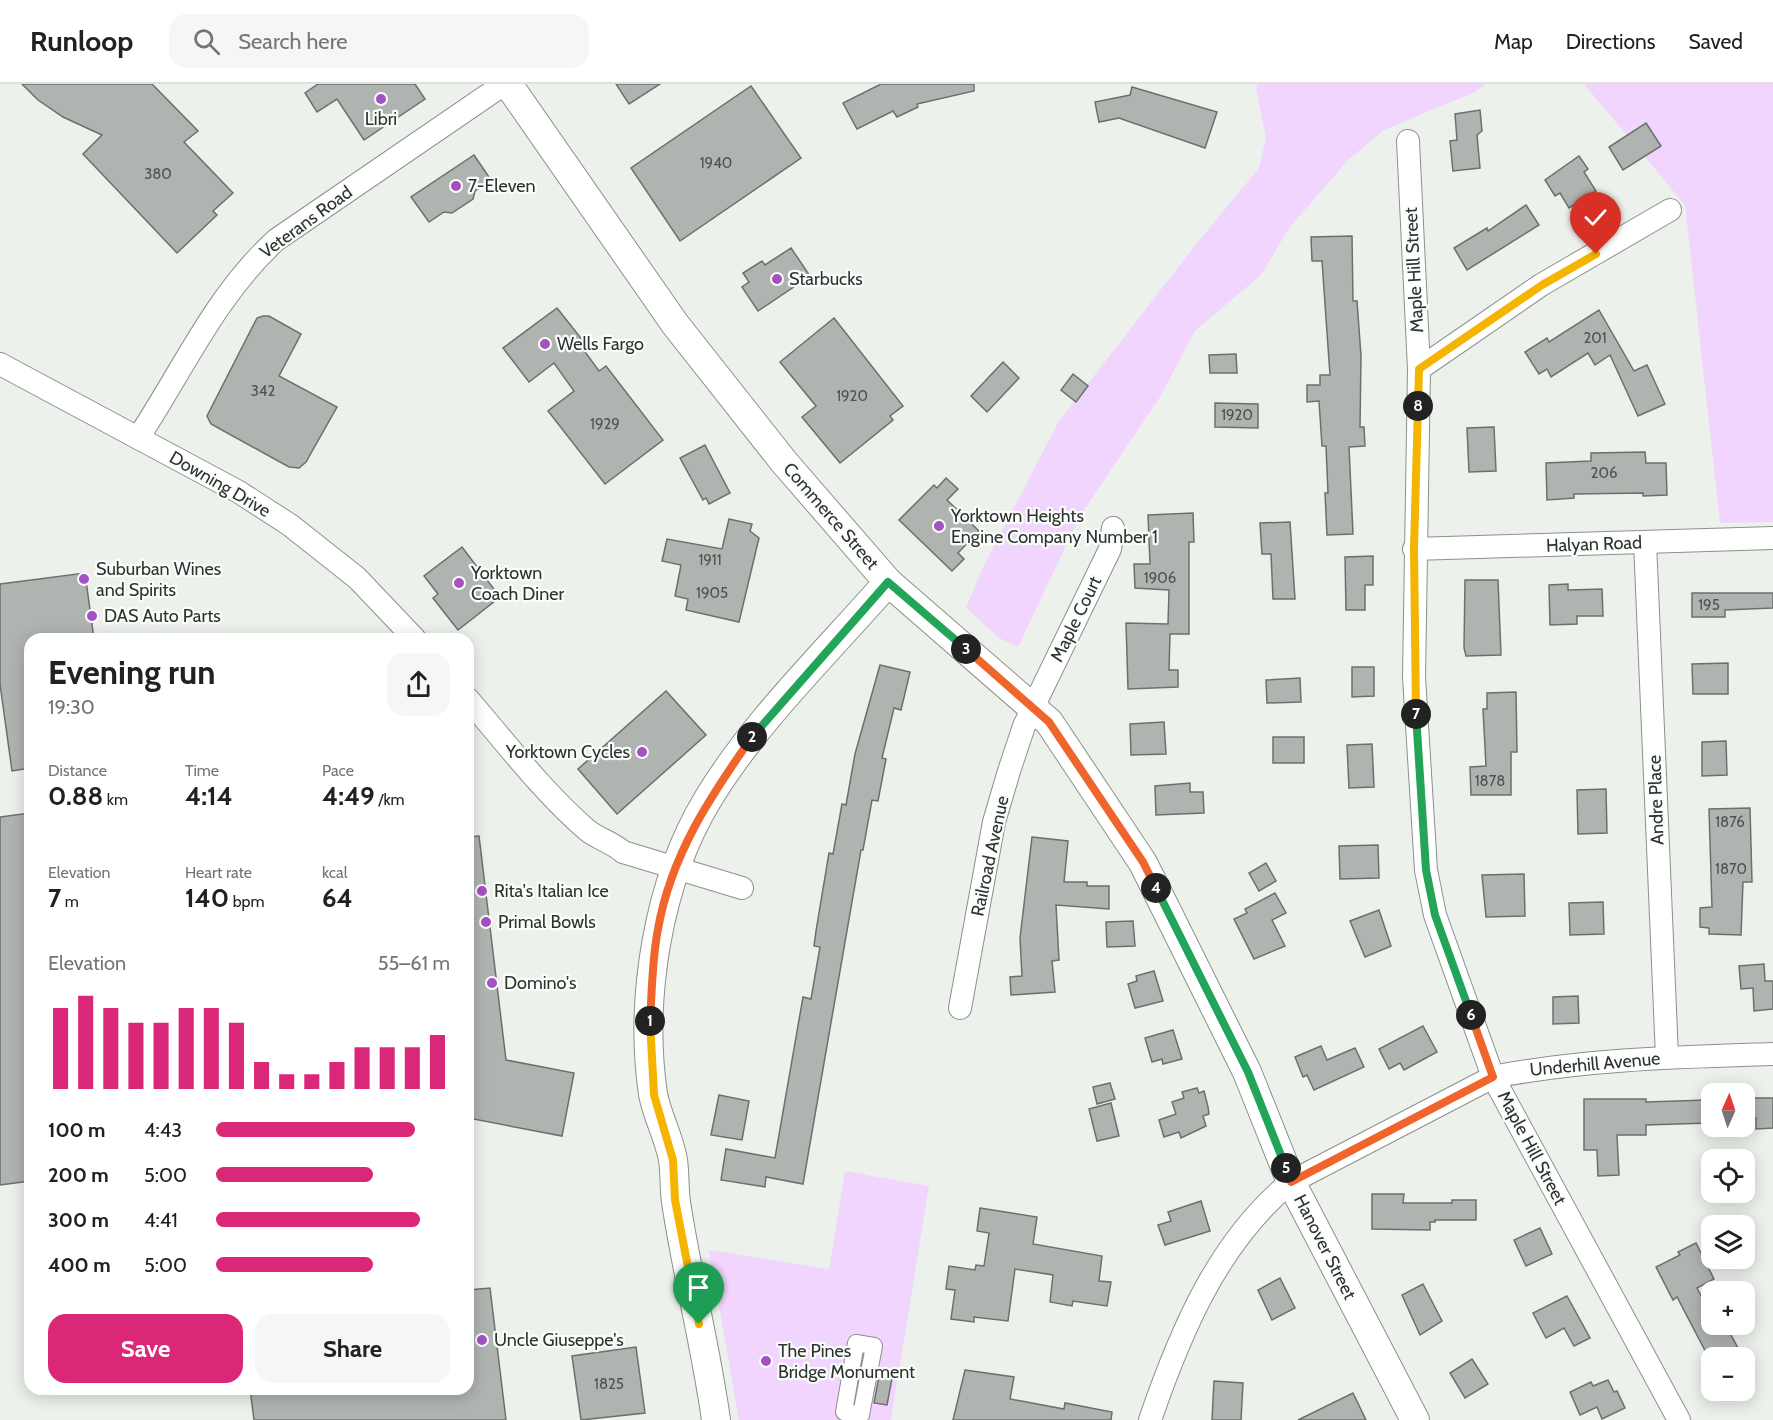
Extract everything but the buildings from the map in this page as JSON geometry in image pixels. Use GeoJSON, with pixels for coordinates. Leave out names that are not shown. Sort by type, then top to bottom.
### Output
{"type":"FeatureCollection","features":[{"type":"Feature","properties":{"kind":"street","name":"Veterans Road"},"geometry":{"type":"LineString","coordinates":[[138,438],[192,347],[249,265],[276,240],[506,84]]}},
{"type":"Feature","properties":{"kind":"street","name":"Commerce Street"},"geometry":{"type":"LineString","coordinates":[[506,84],[675,324],[784,462],[888,582],[761,726],[708,799],[676,868],[657,930],[649,1034],[654,1095],[673,1160],[675,1200],[716,1420]]}},
{"type":"Feature","properties":{"kind":"street","name":"Maple Hill Street"},"geometry":{"type":"LineString","coordinates":[[1407,141],[1419,369],[1414,549],[1414,677],[1426,870],[1435,915],[1493,1077],[1678,1420]]}},
{"type":"Feature","properties":{"kind":"street"},"geometry":{"type":"LineString","coordinates":[[1419,369],[1542,285],[1670,210]]}},
{"type":"Feature","properties":{"kind":"street","name":"Downing Drive"},"geometry":{"type":"LineString","coordinates":[[0,364],[239,492],[290,525],[357,578],[409,633]]}},
{"type":"Feature","properties":{"kind":"street","name":"Maple Court"},"geometry":{"type":"LineString","coordinates":[[1032,708],[1110,549],[1113,528]]}},
{"type":"Feature","properties":{"kind":"street","name":"Halyan Road"},"geometry":{"type":"LineString","coordinates":[[1414,549],[1773,538]]}},
{"type":"Feature","properties":{"kind":"street","name":"Andre Place"},"geometry":{"type":"LineString","coordinates":[[1645,542],[1667,1057]]}},
{"type":"Feature","properties":{"kind":"street","name":"Hanover Street"},"geometry":{"type":"LineString","coordinates":[[888,582],[1049,722],[1143,862],[1248,1072],[1291,1182],[1415,1420]]}},
{"type":"Feature","properties":{"kind":"street"},"geometry":{"type":"LineString","coordinates":[[474,706],[553,797],[590,832],[613,843],[622,852],[742,888]]}},
{"type":"Feature","properties":{"kind":"street","name":"Railroad Avenue"},"geometry":{"type":"LineString","coordinates":[[960,1008],[994,822],[1024,726],[1032,708]]}},
{"type":"Feature","properties":{"kind":"street","name":"Underhill Avenue"},"geometry":{"type":"LineString","coordinates":[[1150,1420],[1183,1333],[1228,1251],[1266,1203],[1291,1182],[1493,1077],[1529,1070],[1667,1057],[1773,1054]]}},
{"type":"Feature","properties":{"kind":"shaded area"},"geometry":{"type":"Polygon","coordinates":[[[1258,84],[1486,84],[1475,92],[1384,130],[1348,160],[1289,228],[1261,275],[1195,331],[1160,397],[1080,516],[1018,647],[999,638],[966,608],[983,567],[1059,421],[1197,243],[1259,168],[1266,138],[1256,88],[1258,84]]]}},
{"type":"Feature","properties":{"kind":"shaded area"},"geometry":{"type":"Polygon","coordinates":[[[1584,84],[1773,84],[1773,522],[1720,523],[1685,205],[1584,84]]]}},
{"type":"Feature","properties":{"kind":"shaded area"},"geometry":{"type":"Polygon","coordinates":[[[845,1171],[929,1186],[891,1420],[739,1420],[709,1250],[829,1269],[845,1171]]]}},
{"type":"Feature","properties":{"kind":"place","name":"Libri"},"geometry":{"type":"Point","coordinates":[381,99]}},
{"type":"Feature","properties":{"kind":"place","name":"7-Eleven"},"geometry":{"type":"Point","coordinates":[456,186]}},
{"type":"Feature","properties":{"kind":"place","name":"Starbucks"},"geometry":{"type":"Point","coordinates":[777,279]}},
{"type":"Feature","properties":{"kind":"place","name":"Wells Fargo"},"geometry":{"type":"Point","coordinates":[545,344]}},
{"type":"Feature","properties":{"kind":"place","name":"Yorktown Heights Engine Company Number 1"},"geometry":{"type":"Point","coordinates":[939,526]}},
{"type":"Feature","properties":{"kind":"place","name":"Suburban Wines and Spirits"},"geometry":{"type":"Point","coordinates":[84,579]}},
{"type":"Feature","properties":{"kind":"place","name":"Yorktown Coach Diner"},"geometry":{"type":"Point","coordinates":[459,583]}},
{"type":"Feature","properties":{"kind":"place","name":"DAS Auto Parts"},"geometry":{"type":"Point","coordinates":[92,616]}},
{"type":"Feature","properties":{"kind":"place","name":"Yorktown Cycles"},"geometry":{"type":"Point","coordinates":[642,752]}},
{"type":"Feature","properties":{"kind":"place","name":"Rita's Italian Ice"},"geometry":{"type":"Point","coordinates":[482,891]}},
{"type":"Feature","properties":{"kind":"place","name":"Primal Bowls"},"geometry":{"type":"Point","coordinates":[486,922]}},
{"type":"Feature","properties":{"kind":"place","name":"Domino's"},"geometry":{"type":"Point","coordinates":[492,983]}},
{"type":"Feature","properties":{"kind":"place","name":"Uncle Giuseppe's"},"geometry":{"type":"Point","coordinates":[482,1340]}},
{"type":"Feature","properties":{"kind":"place","name":"The Pines Bridge Monument"},"geometry":{"type":"Point","coordinates":[766,1361]}},
{"type":"Feature","properties":{"kind":"route"},"geometry":{"type":"LineString","coordinates":[[699,1324],[675,1200],[673,1160],[654,1095],[649,1034],[657,930],[665,898],[688,839],[708,799],[761,726],[888,582],[1049,722],[1143,862],[1248,1072],[1291,1182],[1493,1077],[1435,915],[1426,870],[1414,677],[1414,549],[1419,369],[1542,285],[1596,254]]}}]}
